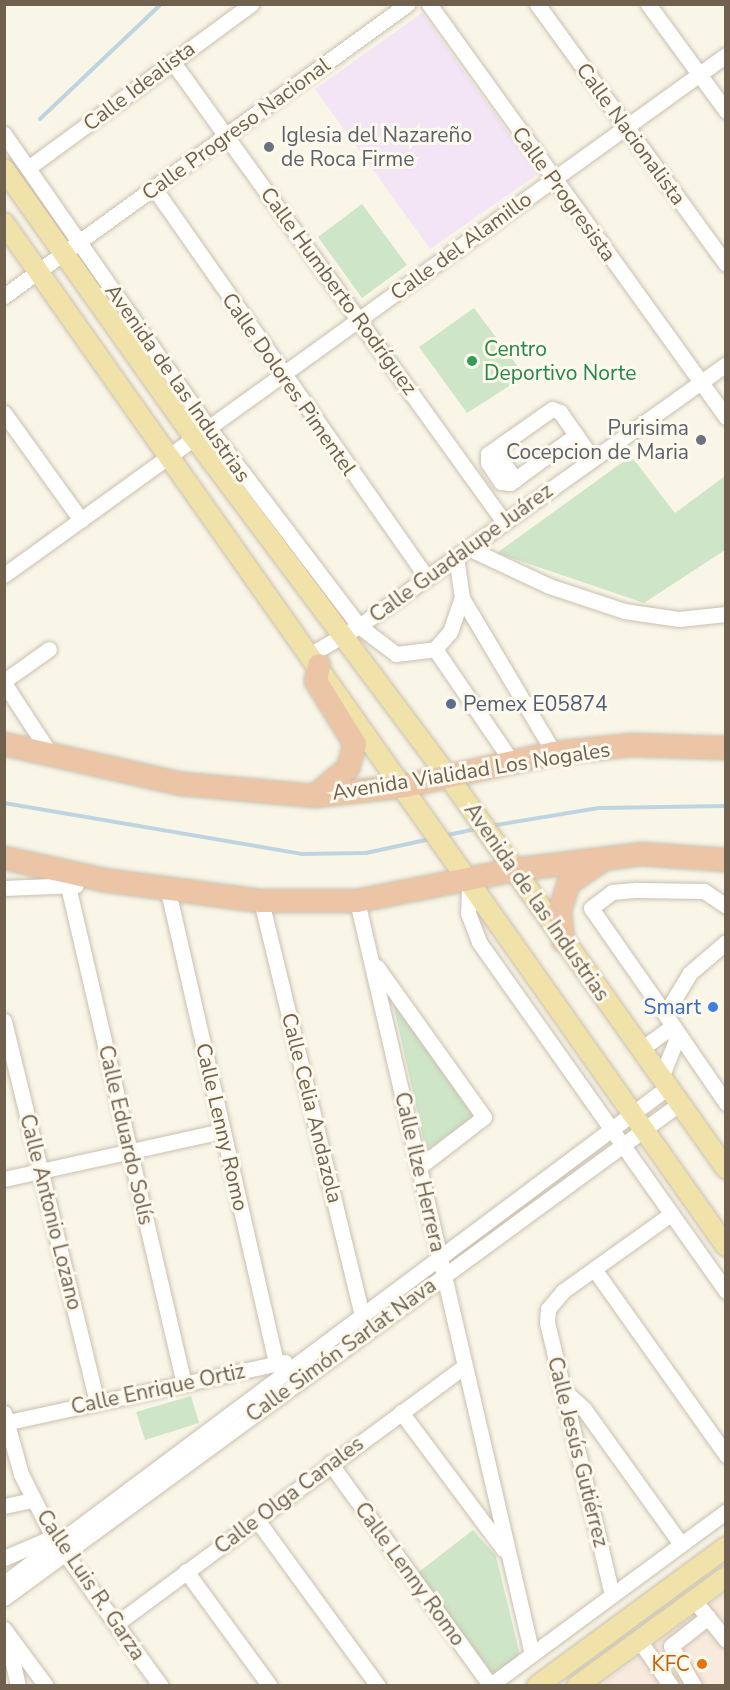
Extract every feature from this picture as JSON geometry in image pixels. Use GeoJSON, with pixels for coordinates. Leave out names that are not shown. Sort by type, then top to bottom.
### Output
{"type":"FeatureCollection","features":[{"type":"Feature","properties":{"kind":"highway"},"geometry":{"type":"LineString","coordinates":[[315,659],[316,681],[355,744],[348,768],[315,796]]}},
{"type":"Feature","properties":{"kind":"highway","name":"Avenida Vialidad Los Nogales"},"geometry":{"type":"LineString","coordinates":[[4,744],[49,752],[182,784],[315,796],[405,786],[554,753],[632,745],[726,748]]}},
{"type":"Feature","properties":{"kind":"highway"},"geometry":{"type":"LineString","coordinates":[[4,858],[103,880],[168,891],[261,901],[357,901],[467,884],[513,870],[605,858],[724,861]]}},
{"type":"Feature","properties":{"kind":"highway"},"geometry":{"type":"LineString","coordinates":[[563,941],[560,910],[569,883],[605,858]]}},
{"type":"Feature","properties":{"kind":"main road","name":"Avenida de las Industrias"},"geometry":{"type":"LineString","coordinates":[[4,169],[71,247],[201,432],[350,630],[513,870],[669,1090],[720,1148],[726,1169]]}},
{"type":"Feature","properties":{"kind":"main road","name":"Avenida de las Industrias"},"geometry":{"type":"LineString","coordinates":[[4,223],[405,786],[467,884],[726,1246]]}},
{"type":"Feature","properties":{"kind":"main road"},"geometry":{"type":"LineString","coordinates":[[537,1686],[718,1552]]}},
{"type":"Feature","properties":{"kind":"main road"},"geometry":{"type":"LineString","coordinates":[[577,1686],[726,1575]]}},
{"type":"Feature","properties":{"kind":"street","name":"Calle Idealista"},"geometry":{"type":"LineString","coordinates":[[28,168],[251,4]]}},
{"type":"Feature","properties":{"kind":"street","name":"Calle Progreso Nacional"},"geometry":{"type":"LineString","coordinates":[[4,296],[408,4]]}},
{"type":"Feature","properties":{"kind":"street","name":"Calle Progresista"},"geometry":{"type":"LineString","coordinates":[[429,4],[552,180],[726,417]]}},
{"type":"Feature","properties":{"kind":"street","name":"Calle Nacionalista"},"geometry":{"type":"LineString","coordinates":[[537,4],[726,264]]}},
{"type":"Feature","properties":{"kind":"street"},"geometry":{"type":"LineString","coordinates":[[648,4],[726,111]]}},
{"type":"Feature","properties":{"kind":"street","name":"Calle del Alamillo"},"geometry":{"type":"LineString","coordinates":[[201,432],[726,55]]}},
{"type":"Feature","properties":{"kind":"street","name":"Calle Humberto Rodríguez"},"geometry":{"type":"LineString","coordinates":[[172,61],[504,522]]}},
{"type":"Feature","properties":{"kind":"street","name":"Avenida de las Industrias"},"geometry":{"type":"LineString","coordinates":[[4,134],[28,168],[71,247]]}},
{"type":"Feature","properties":{"kind":"street","name":"Calle Dolores Pimentel"},"geometry":{"type":"LineString","coordinates":[[154,188],[280,374],[427,578]]}},
{"type":"Feature","properties":{"kind":"street","name":"Calle Guadalupe Juárez"},"geometry":{"type":"LineString","coordinates":[[315,659],[350,630],[427,578],[726,364]]}},
{"type":"Feature","properties":{"kind":"street"},"geometry":{"type":"LineString","coordinates":[[576,435],[516,480],[495,450],[552,409],[576,435],[593,459]]}},
{"type":"Feature","properties":{"kind":"street"},"geometry":{"type":"LineString","coordinates":[[4,413],[81,520]]}},
{"type":"Feature","properties":{"kind":"street","name":"Avenida de las Industrias"},"geometry":{"type":"LineString","coordinates":[[170,455],[201,432]]}},
{"type":"Feature","properties":{"kind":"street"},"geometry":{"type":"LineString","coordinates":[[6,569],[81,520],[170,455]]}},
{"type":"Feature","properties":{"kind":"street"},"geometry":{"type":"LineString","coordinates":[[350,630],[396,654],[435,649],[450,632],[462,598],[462,553],[624,611],[679,619],[726,614]]}},
{"type":"Feature","properties":{"kind":"street"},"geometry":{"type":"LineString","coordinates":[[462,598],[554,753]]}},
{"type":"Feature","properties":{"kind":"street"},"geometry":{"type":"LineString","coordinates":[[49,649],[4,682],[49,752]]}},
{"type":"Feature","properties":{"kind":"street"},"geometry":{"type":"LineString","coordinates":[[435,649],[512,762]]}},
{"type":"Feature","properties":{"kind":"street"},"geometry":{"type":"LineString","coordinates":[[4,888],[68,886],[103,880]]}},
{"type":"Feature","properties":{"kind":"street"},"geometry":{"type":"LineString","coordinates":[[467,884],[468,913],[479,942],[726,1291]]}},
{"type":"Feature","properties":{"kind":"street","name":"Calle Eduardo Solís"},"geometry":{"type":"LineString","coordinates":[[68,886],[184,1383]]}},
{"type":"Feature","properties":{"kind":"street"},"geometry":{"type":"LineString","coordinates":[[726,906],[704,891],[638,890],[612,892],[591,908],[726,1103]]}},
{"type":"Feature","properties":{"kind":"street","name":"Calle Lenny Romo"},"geometry":{"type":"LineString","coordinates":[[168,891],[276,1363]]}},
{"type":"Feature","properties":{"kind":"street","name":"Calle Celia Andazola"},"geometry":{"type":"LineString","coordinates":[[261,901],[362,1316]]}},
{"type":"Feature","properties":{"kind":"street","name":"Calle Ilze Herrera"},"geometry":{"type":"LineString","coordinates":[[357,901],[440,1257],[463,1367],[532,1654]]}},
{"type":"Feature","properties":{"kind":"street"},"geometry":{"type":"LineString","coordinates":[[669,1090],[672,1025],[690,973],[726,942]]}},
{"type":"Feature","properties":{"kind":"street"},"geometry":{"type":"LineString","coordinates":[[372,960],[484,1117],[418,1167]]}},
{"type":"Feature","properties":{"kind":"street","name":"Calle Antonio Lozano"},"geometry":{"type":"LineString","coordinates":[[4,1021],[97,1402]]}},
{"type":"Feature","properties":{"kind":"street"},"geometry":{"type":"LineString","coordinates":[[641,1049],[672,1025]]}},
{"type":"Feature","properties":{"kind":"street","name":"Calle Simón Sarlat Nava"},"geometry":{"type":"LineString","coordinates":[[4,1598],[59,1545],[632,1113],[669,1090]]}},
{"type":"Feature","properties":{"kind":"street","name":"Calle Simón Sarlat Nava"},"geometry":{"type":"LineString","coordinates":[[4,1583],[443,1276],[624,1146],[645,1130],[669,1090]]}},
{"type":"Feature","properties":{"kind":"street"},"geometry":{"type":"LineString","coordinates":[[4,1179],[222,1131]]}},
{"type":"Feature","properties":{"kind":"street"},"geometry":{"type":"LineString","coordinates":[[671,1214],[594,1269],[726,1455]]}},
{"type":"Feature","properties":{"kind":"street","name":"Calle Jesús Gutiérrez"},"geometry":{"type":"LineString","coordinates":[[594,1269],[548,1309],[562,1389],[612,1595]]}},
{"type":"Feature","properties":{"kind":"street","name":"Calle Enrique Ortiz"},"geometry":{"type":"LineString","coordinates":[[5,1419],[97,1402],[310,1356]]}},
{"type":"Feature","properties":{"kind":"street","name":"Calle Olga Canales"},"geometry":{"type":"LineString","coordinates":[[116,1624],[330,1463],[463,1367]]}},
{"type":"Feature","properties":{"kind":"street"},"geometry":{"type":"LineString","coordinates":[[562,1389],[584,1409],[681,1544]]}},
{"type":"Feature","properties":{"kind":"street"},"geometry":{"type":"LineString","coordinates":[[401,1412],[507,1554]]}},
{"type":"Feature","properties":{"kind":"street","name":"Calle Luis R. Garza"},"geometry":{"type":"LineString","coordinates":[[5,1419],[33,1500],[59,1545],[161,1686]]}},
{"type":"Feature","properties":{"kind":"street","name":"Calle Lenny Romo"},"geometry":{"type":"LineString","coordinates":[[330,1463],[490,1685]]}},
{"type":"Feature","properties":{"kind":"street"},"geometry":{"type":"LineString","coordinates":[[4,1506],[33,1500]]}},
{"type":"Feature","properties":{"kind":"street"},"geometry":{"type":"LineString","coordinates":[[490,1685],[726,1511]]}},
{"type":"Feature","properties":{"kind":"street"},"geometry":{"type":"LineString","coordinates":[[257,1520],[378,1686]]}},
{"type":"Feature","properties":{"kind":"street"},"geometry":{"type":"LineString","coordinates":[[4,1557],[59,1545]]}},
{"type":"Feature","properties":{"kind":"street"},"geometry":{"type":"LineString","coordinates":[[718,1552],[726,1575]]}},
{"type":"Feature","properties":{"kind":"street"},"geometry":{"type":"LineString","coordinates":[[186,1571],[270,1686]]}},
{"type":"Feature","properties":{"kind":"street"},"geometry":{"type":"LineString","coordinates":[[694,1600],[719,1627],[672,1646],[694,1686]]}},
{"type":"Feature","properties":{"kind":"street"},"geometry":{"type":"LineString","coordinates":[[5,1630],[18,1686]]}},
{"type":"Feature","properties":{"kind":"street"},"geometry":{"type":"LineString","coordinates":[[5,1630],[46,1686]]}},
{"type":"Feature","properties":{"kind":"street"},"geometry":{"type":"LineString","coordinates":[[639,1640],[671,1686]]}},
{"type":"Feature","properties":{"kind":"shaded area"},"geometry":{"type":"Polygon","coordinates":[[[422,13],[538,174],[430,249],[315,89],[422,13]]]}},
{"type":"Feature","properties":{"kind":"shaded area"},"geometry":{"type":"Polygon","coordinates":[[[725,1593],[725,1685],[599,1686],[714,1601],[725,1593]]]}},
{"type":"Feature","properties":{"kind":"green space"},"geometry":{"type":"Polygon","coordinates":[[[362,204],[407,265],[362,298],[318,237],[362,204]]]}},
{"type":"Feature","properties":{"kind":"green space","name":"Centro Deportivo Norte"},"geometry":{"type":"Polygon","coordinates":[[[474,308],[525,376],[467,413],[419,347],[474,308]]]}},
{"type":"Feature","properties":{"kind":"green space"},"geometry":{"type":"Polygon","coordinates":[[[631,456],[675,513],[725,476],[725,550],[644,603],[497,553],[631,456]]]}},
{"type":"Feature","properties":{"kind":"green space"},"geometry":{"type":"Polygon","coordinates":[[[393,1003],[474,1116],[426,1151],[393,1003]]]}},
{"type":"Feature","properties":{"kind":"green space"},"geometry":{"type":"Polygon","coordinates":[[[191,1396],[199,1423],[145,1440],[136,1412],[191,1396]]]}},
{"type":"Feature","properties":{"kind":"green space"},"geometry":{"type":"Polygon","coordinates":[[[473,1530],[496,1556],[519,1651],[518,1658],[492,1678],[416,1574],[473,1530]]]}},
{"type":"Feature","properties":{"kind":"waterway"},"geometry":{"type":"LineString","coordinates":[[40,119],[161,4]]}},
{"type":"Feature","properties":{"kind":"waterway"},"geometry":{"type":"LineString","coordinates":[[4,803],[302,854],[366,853],[430,839]]}},
{"type":"Feature","properties":{"kind":"waterway"},"geometry":{"type":"LineString","coordinates":[[490,826],[599,808],[726,806]]}},
{"type":"Feature","properties":{"kind":"waterway"},"geometry":{"type":"LineString","coordinates":[[443,836],[477,829]]}},
{"type":"Feature","properties":{"kind":"place","name":"Iglesia del Nazareño de Roca Firme"},"geometry":{"type":"Point","coordinates":[269,147]}},
{"type":"Feature","properties":{"kind":"place","name":"Centro Deportivo Norte"},"geometry":{"type":"Point","coordinates":[472,361]}},
{"type":"Feature","properties":{"kind":"place","name":"Purisima Cocepcion de Maria"},"geometry":{"type":"Point","coordinates":[701,440]}},
{"type":"Feature","properties":{"kind":"place","name":"Pemex E05874"},"geometry":{"type":"Point","coordinates":[451,704]}},
{"type":"Feature","properties":{"kind":"place","name":"Smart"},"geometry":{"type":"Point","coordinates":[713,1007]}},
{"type":"Feature","properties":{"kind":"place","name":"KFC"},"geometry":{"type":"Point","coordinates":[702,1664]}}]}
